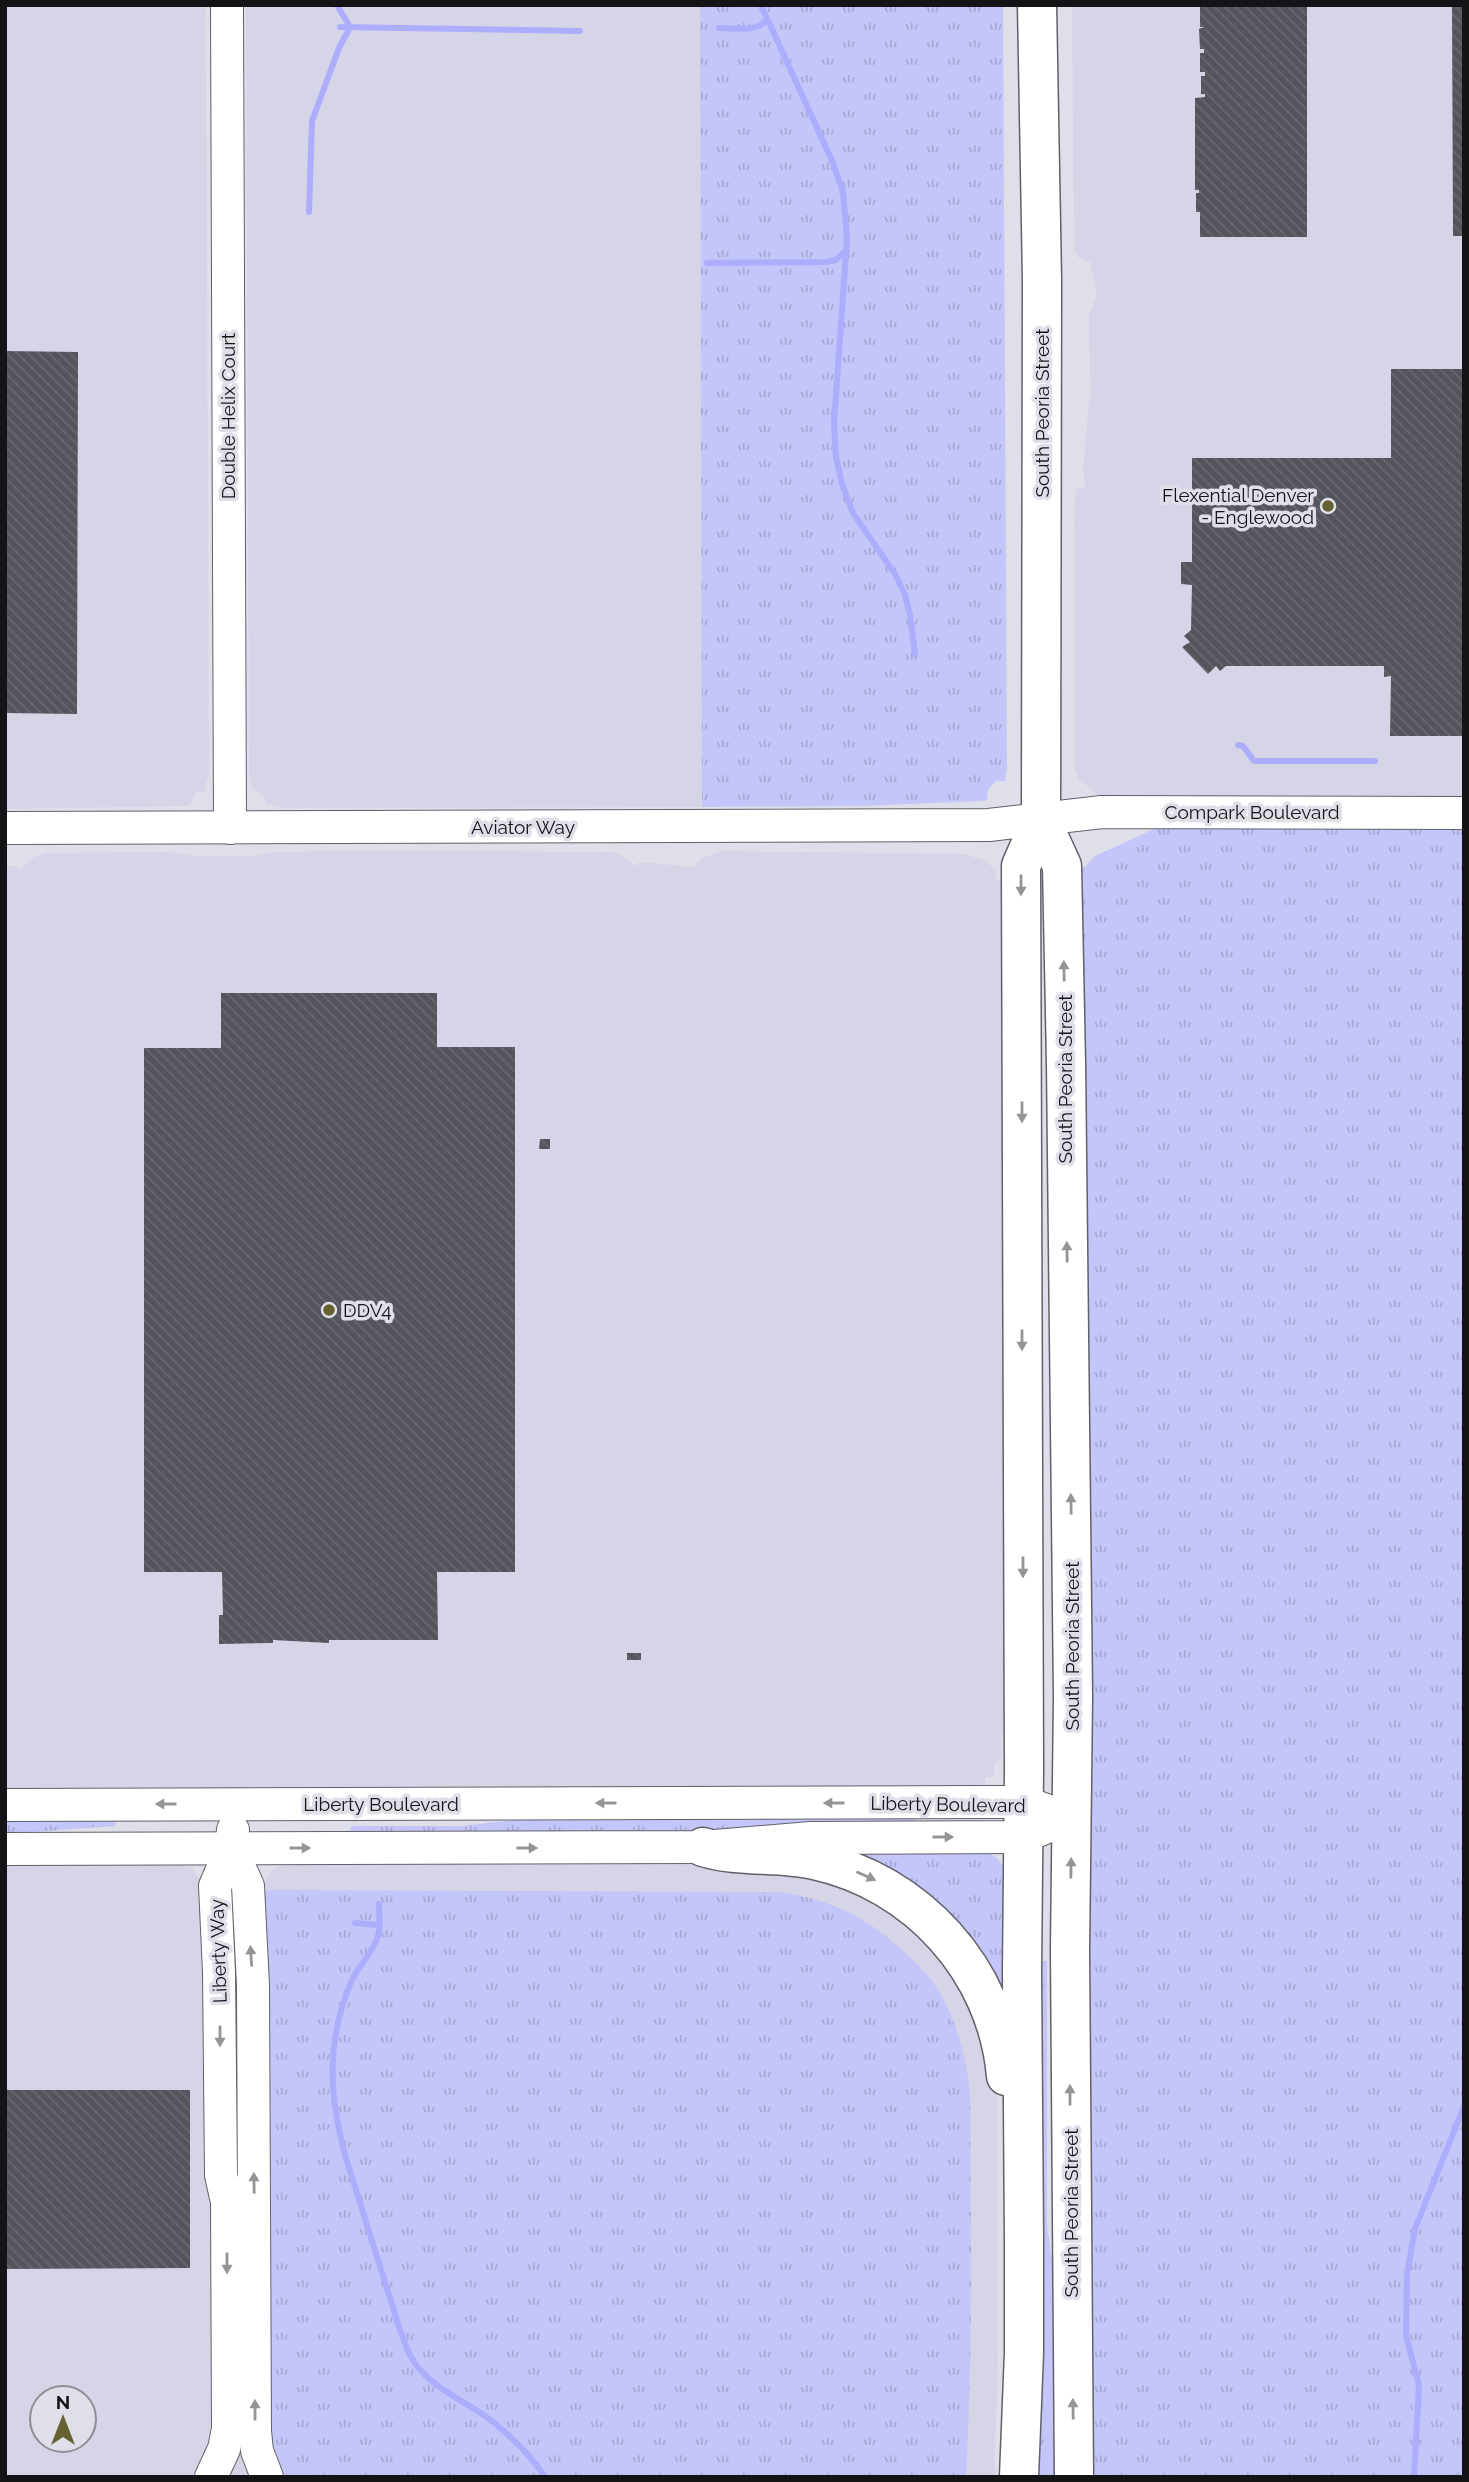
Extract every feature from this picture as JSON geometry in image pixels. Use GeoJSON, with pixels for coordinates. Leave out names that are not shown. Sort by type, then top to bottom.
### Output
{"type":"FeatureCollection","features":[{"type":"Feature","properties":{"kind":"main road","name":"South Peoria Street"},"geometry":{"type":"LineString","coordinates":[[1019,2477],[1024,2352],[1021,866],[1041,820],[1042,308],[1037,5]]}},
{"type":"Feature","properties":{"kind":"main road","name":"South Peoria Street"},"geometry":{"type":"LineString","coordinates":[[1041,820],[1062,866],[1072,1586],[1070,2079],[1074,2477]]}},
{"type":"Feature","properties":{"kind":"main road"},"geometry":{"type":"LineString","coordinates":[[704,1847],[725,1854],[795,1856],[851,1870],[887,1887],[927,1918],[964,1960],[990,2011],[1005,2063],[1006,2127],[1024,2167]]}},
{"type":"Feature","properties":{"kind":"street","name":"Double Helix Court"},"geometry":{"type":"LineString","coordinates":[[227,5],[230,828]]}},
{"type":"Feature","properties":{"kind":"street","name":"Compark Boulevard"},"geometry":{"type":"LineString","coordinates":[[1041,820],[1102,812],[1464,813]]}},
{"type":"Feature","properties":{"kind":"street","name":"Aviator Way"},"geometry":{"type":"LineString","coordinates":[[5,828],[989,825],[1041,820]]}},
{"type":"Feature","properties":{"kind":"street","name":"Liberty Boulevard"},"geometry":{"type":"LineString","coordinates":[[5,1804],[235,1804],[1023,1820]]}},
{"type":"Feature","properties":{"kind":"street"},"geometry":{"type":"LineString","coordinates":[[231,1849],[235,1804]]}},
{"type":"Feature","properties":{"kind":"street","name":"Liberty Boulevard"},"geometry":{"type":"LineString","coordinates":[[5,1849],[704,1847],[1071,1817]]}},
{"type":"Feature","properties":{"kind":"street","name":"Liberty Way"},"geometry":{"type":"LineString","coordinates":[[212,2477],[224,2449],[228,2429],[227,2202],[221,2175],[219,1972],[215,1886],[231,1849]]}},
{"type":"Feature","properties":{"kind":"street","name":"Liberty Way"},"geometry":{"type":"LineString","coordinates":[[231,1849],[248,1886],[254,2017],[255,2439],[265,2477]]}},
{"type":"Feature","properties":{"kind":"street"},"geometry":{"type":"LineString","coordinates":[[212,2477],[235,2468],[253,2470],[265,2477]]}},
{"type":"Feature","properties":{"kind":"shaded area"},"geometry":{"type":"Polygon","coordinates":[[[5,5],[206,5],[209,775],[204,792],[197,792],[193,796],[193,803],[186,806],[5,809],[5,5]]]}},
{"type":"Feature","properties":{"kind":"shaded area"},"geometry":{"type":"Polygon","coordinates":[[[246,5],[700,5],[702,807],[282,808],[267,804],[264,796],[252,788],[249,776],[246,5]]]}},
{"type":"Feature","properties":{"kind":"shaded area"},"geometry":{"type":"Polygon","coordinates":[[[1072,5],[1464,5],[1464,797],[1107,797],[1098,795],[1079,779],[1075,769],[1074,516],[1076,489],[1085,488],[1083,469],[1090,393],[1089,315],[1097,294],[1090,262],[1079,258],[1074,250],[1072,5]]]}},
{"type":"Feature","properties":{"kind":"shaded area"},"geometry":{"type":"Polygon","coordinates":[[[723,851],[964,854],[983,860],[997,870],[996,881],[1008,881],[1010,1734],[1001,1734],[1002,1757],[994,1763],[994,1777],[985,1777],[985,1787],[5,1790],[5,866],[21,869],[32,858],[46,853],[169,852],[192,856],[256,856],[275,852],[610,852],[620,854],[635,866],[639,862],[693,867],[704,857],[723,851]]]}},
{"type":"Feature","properties":{"kind":"shaded area"},"geometry":{"type":"Polygon","coordinates":[[[746,1861],[856,1883],[959,1970],[997,2090],[998,2365],[994,2477],[5,2477],[5,1863],[173,1863],[192,1868],[202,1883],[264,1882],[273,1870],[284,1864],[746,1861]]]}},
{"type":"Feature","properties":{"kind":"green space"},"geometry":{"type":"Polygon","coordinates":[[[700,5],[1003,5],[1007,768],[1005,781],[996,781],[988,789],[987,800],[862,806],[702,807],[700,5]]]}},
{"type":"Feature","properties":{"kind":"green space"},"geometry":{"type":"Polygon","coordinates":[[[1161,826],[1464,827],[1464,2477],[1095,2477],[1088,2412],[1082,870],[1095,856],[1161,826]]]}},
{"type":"Feature","properties":{"kind":"green space"},"geometry":{"type":"Polygon","coordinates":[[[913,1815],[915,1821],[912,1824],[707,1835],[352,1836],[349,1832],[352,1826],[462,1826],[548,1816],[913,1815]]]}},
{"type":"Feature","properties":{"kind":"green space"},"geometry":{"type":"Polygon","coordinates":[[[5,1817],[117,1819],[115,1826],[5,1834],[5,1817]]]}},
{"type":"Feature","properties":{"kind":"green space"},"geometry":{"type":"Polygon","coordinates":[[[981,1850],[997,1859],[1007,1874],[1008,2015],[840,1851],[981,1850]]]}},
{"type":"Feature","properties":{"kind":"green space"},"geometry":{"type":"Polygon","coordinates":[[[267,1890],[779,1892],[830,1904],[860,1919],[888,1938],[924,1971],[947,2006],[964,2054],[970,2092],[970,2381],[966,2477],[284,2477],[268,2456],[259,1896],[267,1890]]]}},
{"type":"Feature","properties":{"kind":"green space"},"geometry":{"type":"Polygon","coordinates":[[[1036,1961],[1047,1961],[1047,2225],[1056,2289],[1060,2477],[1032,2477],[1036,1961]]]}},
{"type":"Feature","properties":{"kind":"building"},"geometry":{"type":"Polygon","coordinates":[[[1307,5],[1307,237],[1200,237],[1200,212],[1196,212],[1196,193],[1199,193],[1199,190],[1195,190],[1195,98],[1205,97],[1205,94],[1201,94],[1201,76],[1205,76],[1205,72],[1200,72],[1200,53],[1204,53],[1204,49],[1200,49],[1199,29],[1204,27],[1200,27],[1200,6],[1307,5]]]}},
{"type":"Feature","properties":{"kind":"building"},"geometry":{"type":"Polygon","coordinates":[[[1452,5],[1464,5],[1464,236],[1453,236],[1452,5]]]}},
{"type":"Feature","properties":{"kind":"building"},"geometry":{"type":"Polygon","coordinates":[[[5,351],[78,352],[77,714],[5,713],[5,351]]]}},
{"type":"Feature","properties":{"kind":"building","name":"Flexential Denver - Englewood"},"geometry":{"type":"Polygon","coordinates":[[[1391,369],[1464,369],[1464,736],[1390,736],[1391,676],[1384,677],[1384,666],[1226,666],[1220,671],[1216,666],[1208,674],[1182,647],[1190,642],[1184,636],[1191,630],[1192,585],[1181,584],[1181,562],[1192,562],[1192,458],[1391,458],[1391,369]]]}},
{"type":"Feature","properties":{"kind":"building","name":"DDV4"},"geometry":{"type":"Polygon","coordinates":[[[221,993],[437,993],[437,1047],[515,1047],[515,1572],[437,1572],[438,1640],[329,1640],[329,1643],[273,1640],[273,1643],[219,1644],[219,1615],[223,1615],[222,1572],[144,1572],[144,1048],[221,1048],[221,993]]]}},
{"type":"Feature","properties":{"kind":"building"},"geometry":{"type":"Polygon","coordinates":[[[540,1139],[550,1139],[550,1149],[539,1149],[540,1139]]]}},
{"type":"Feature","properties":{"kind":"building"},"geometry":{"type":"Polygon","coordinates":[[[627,1653],[641,1653],[641,1660],[627,1660],[627,1653]]]}},
{"type":"Feature","properties":{"kind":"building"},"geometry":{"type":"Polygon","coordinates":[[[5,2090],[190,2090],[190,2268],[5,2269],[5,2090]]]}},
{"type":"Feature","properties":{"kind":"waterway"},"geometry":{"type":"LineString","coordinates":[[309,212],[312,121],[339,48],[350,27],[337,5]]}},
{"type":"Feature","properties":{"kind":"waterway"},"geometry":{"type":"LineString","coordinates":[[761,5],[833,163],[843,192],[847,239],[834,423],[836,457],[842,484],[853,513],[895,574],[905,595],[915,654]]}},
{"type":"Feature","properties":{"kind":"waterway"},"geometry":{"type":"LineString","coordinates":[[719,28],[752,28],[767,19]]}},
{"type":"Feature","properties":{"kind":"waterway"},"geometry":{"type":"LineString","coordinates":[[340,27],[580,31]]}},
{"type":"Feature","properties":{"kind":"waterway"},"geometry":{"type":"LineString","coordinates":[[707,263],[825,262],[836,260],[845,251]]}},
{"type":"Feature","properties":{"kind":"waterway"},"geometry":{"type":"LineString","coordinates":[[1238,745],[1243,746],[1254,761],[1375,761]]}},
{"type":"Feature","properties":{"kind":"waterway"},"geometry":{"type":"LineString","coordinates":[[379,1904],[378,1936],[351,1982],[337,2026],[334,2047],[333,2089],[345,2155],[410,2355],[417,2366],[437,2385],[508,2434],[545,2477]]}},
{"type":"Feature","properties":{"kind":"waterway"},"geometry":{"type":"LineString","coordinates":[[355,1923],[380,1925]]}},
{"type":"Feature","properties":{"kind":"waterway"},"geometry":{"type":"LineString","coordinates":[[1414,2477],[1419,2385],[1406,2336],[1407,2274],[1415,2229],[1464,2106]]}},
{"type":"Feature","properties":{"kind":"place","name":"Flexential Denver - Englewood"},"geometry":{"type":"Point","coordinates":[1328,506]}},
{"type":"Feature","properties":{"kind":"place","name":"DDV4"},"geometry":{"type":"Point","coordinates":[329,1310]}}]}
